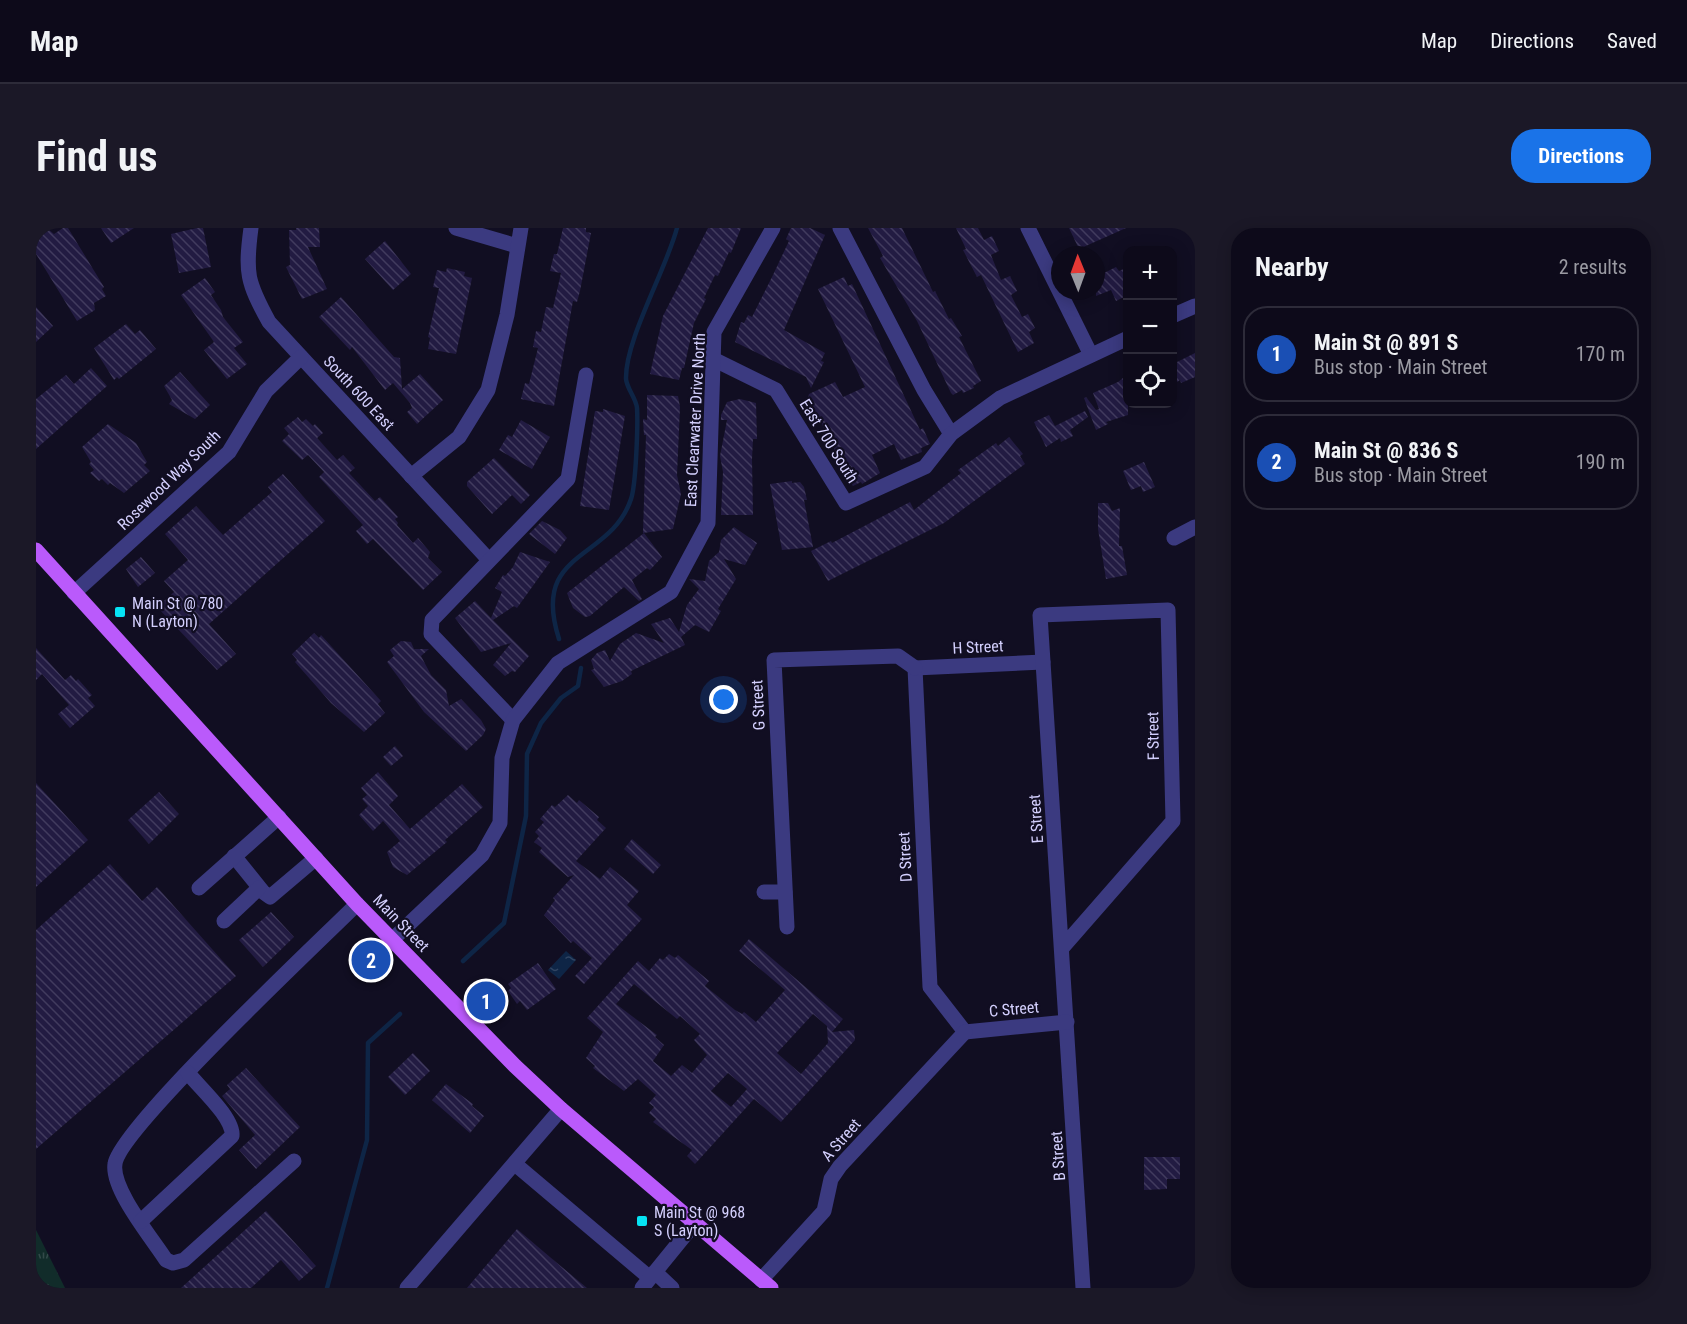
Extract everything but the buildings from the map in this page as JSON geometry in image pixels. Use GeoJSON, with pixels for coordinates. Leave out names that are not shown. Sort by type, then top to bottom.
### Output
{"type":"FeatureCollection","features":[{"type":"Feature","properties":{"kind":"main road","name":"Main Street"},"geometry":{"type":"LineString","coordinates":[[36,550],[357,904],[515,1066],[561,1109],[766,1284]]}},
{"type":"Feature","properties":{"kind":"street","name":"South 600 East"},"geometry":{"type":"LineString","coordinates":[[251,228],[247,259],[251,289],[269,322],[489,560]]}},
{"type":"Feature","properties":{"kind":"street"},"geometry":{"type":"LineString","coordinates":[[456,228],[517,246]]}},
{"type":"Feature","properties":{"kind":"street"},"geometry":{"type":"LineString","coordinates":[[411,476],[459,437],[488,390],[507,315],[521,228]]}},
{"type":"Feature","properties":{"kind":"street","name":"East Clearwater Drive North"},"geometry":{"type":"LineString","coordinates":[[513,720],[558,663],[671,592],[708,523],[714,332],[773,228]]}},
{"type":"Feature","properties":{"kind":"street"},"geometry":{"type":"LineString","coordinates":[[840,228],[924,390],[951,434]]}},
{"type":"Feature","properties":{"kind":"street"},"geometry":{"type":"LineString","coordinates":[[1028,228],[1091,355]]}},
{"type":"Feature","properties":{"kind":"street"},"geometry":{"type":"LineString","coordinates":[[1177,314],[1195,306]]}},
{"type":"Feature","properties":{"kind":"street","name":"East 700 South"},"geometry":{"type":"LineString","coordinates":[[713,359],[776,390],[846,503],[925,467],[951,434],[1000,398],[1123,340]]}},
{"type":"Feature","properties":{"kind":"street","name":"Rosewood Way South"},"geometry":{"type":"LineString","coordinates":[[74,593],[229,452],[266,391],[301,357]]}},
{"type":"Feature","properties":{"kind":"street"},"geometry":{"type":"LineString","coordinates":[[392,940],[482,855],[500,823],[502,758],[513,720],[431,634],[432,620],[568,479],[586,375]]}},
{"type":"Feature","properties":{"kind":"street"},"geometry":{"type":"LineString","coordinates":[[1174,538],[1195,527]]}},
{"type":"Feature","properties":{"kind":"street","name":"F Street"},"geometry":{"type":"LineString","coordinates":[[1040,615],[1168,610],[1173,821],[1062,948]]}},
{"type":"Feature","properties":{"kind":"street","name":"E Street"},"geometry":{"type":"LineString","coordinates":[[1040,615],[1067,1022]]}},
{"type":"Feature","properties":{"kind":"street","name":"G Street"},"geometry":{"type":"LineString","coordinates":[[787,927],[774,660],[898,656],[915,668]]}},
{"type":"Feature","properties":{"kind":"street","name":"H Street"},"geometry":{"type":"LineString","coordinates":[[915,668],[1043,662]]}},
{"type":"Feature","properties":{"kind":"street","name":"D Street"},"geometry":{"type":"LineString","coordinates":[[915,668],[930,987],[964,1032]]}},
{"type":"Feature","properties":{"kind":"street"},"geometry":{"type":"LineString","coordinates":[[199,888],[279,817]]}},
{"type":"Feature","properties":{"kind":"street"},"geometry":{"type":"LineString","coordinates":[[234,856],[266,896],[275,896],[316,858]]}},
{"type":"Feature","properties":{"kind":"street"},"geometry":{"type":"LineString","coordinates":[[224,921],[259,888]]}},
{"type":"Feature","properties":{"kind":"street"},"geometry":{"type":"LineString","coordinates":[[764,892],[785,892]]}},
{"type":"Feature","properties":{"kind":"street"},"geometry":{"type":"LineString","coordinates":[[294,1161],[184,1260],[174,1263],[166,1260],[141,1221],[116,1179],[114,1165],[118,1152],[188,1074],[357,904]]}},
{"type":"Feature","properties":{"kind":"street","name":"C Street"},"geometry":{"type":"LineString","coordinates":[[964,1032],[1067,1022]]}},
{"type":"Feature","properties":{"kind":"street","name":"B Street"},"geometry":{"type":"LineString","coordinates":[[1067,1022],[1083,1288]]}},
{"type":"Feature","properties":{"kind":"street","name":"A Street"},"geometry":{"type":"LineString","coordinates":[[766,1284],[824,1211],[831,1179],[840,1166],[964,1032]]}},
{"type":"Feature","properties":{"kind":"street"},"geometry":{"type":"LineString","coordinates":[[141,1221],[232,1136],[233,1128],[228,1119],[188,1074]]}},
{"type":"Feature","properties":{"kind":"street"},"geometry":{"type":"LineString","coordinates":[[407,1288],[561,1109]]}},
{"type":"Feature","properties":{"kind":"street"},"geometry":{"type":"LineString","coordinates":[[515,1164],[649,1280],[672,1288]]}},
{"type":"Feature","properties":{"kind":"street"},"geometry":{"type":"LineString","coordinates":[[649,1280],[694,1224]]}},
{"type":"Feature","properties":{"kind":"green space"},"geometry":{"type":"Polygon","coordinates":[[[36,1230],[65,1288],[36,1288],[36,1230]]]}},
{"type":"Feature","properties":{"kind":"water"},"geometry":{"type":"Polygon","coordinates":[[[566,951],[576,960],[559,979],[548,970],[566,951]]]}},
{"type":"Feature","properties":{"kind":"waterway"},"geometry":{"type":"LineString","coordinates":[[559,639],[553,610],[555,588],[564,572],[576,559],[607,535],[621,519],[631,499],[635,469],[637,416],[636,404],[626,379],[627,363],[639,325],[677,228]]}},
{"type":"Feature","properties":{"kind":"waterway"},"geometry":{"type":"LineString","coordinates":[[463,961],[504,923],[526,816],[527,754],[541,723],[561,698],[578,686],[581,668]]}},
{"type":"Feature","properties":{"kind":"waterway"},"geometry":{"type":"LineString","coordinates":[[327,1288],[367,1140],[368,1043],[400,1014]]}},
{"type":"Feature","properties":{"kind":"place","name":"Main St @ 780 N (Layton)"},"geometry":{"type":"Point","coordinates":[120,612]}},
{"type":"Feature","properties":{"kind":"place","name":"Main St @ 836 S"},"geometry":{"type":"Point","coordinates":[371,960]}},
{"type":"Feature","properties":{"kind":"place","name":"Main St @ 891 S"},"geometry":{"type":"Point","coordinates":[486,1001]}},
{"type":"Feature","properties":{"kind":"place","name":"Main St @ 968 S (Layton)"},"geometry":{"type":"Point","coordinates":[642,1221]}}]}
